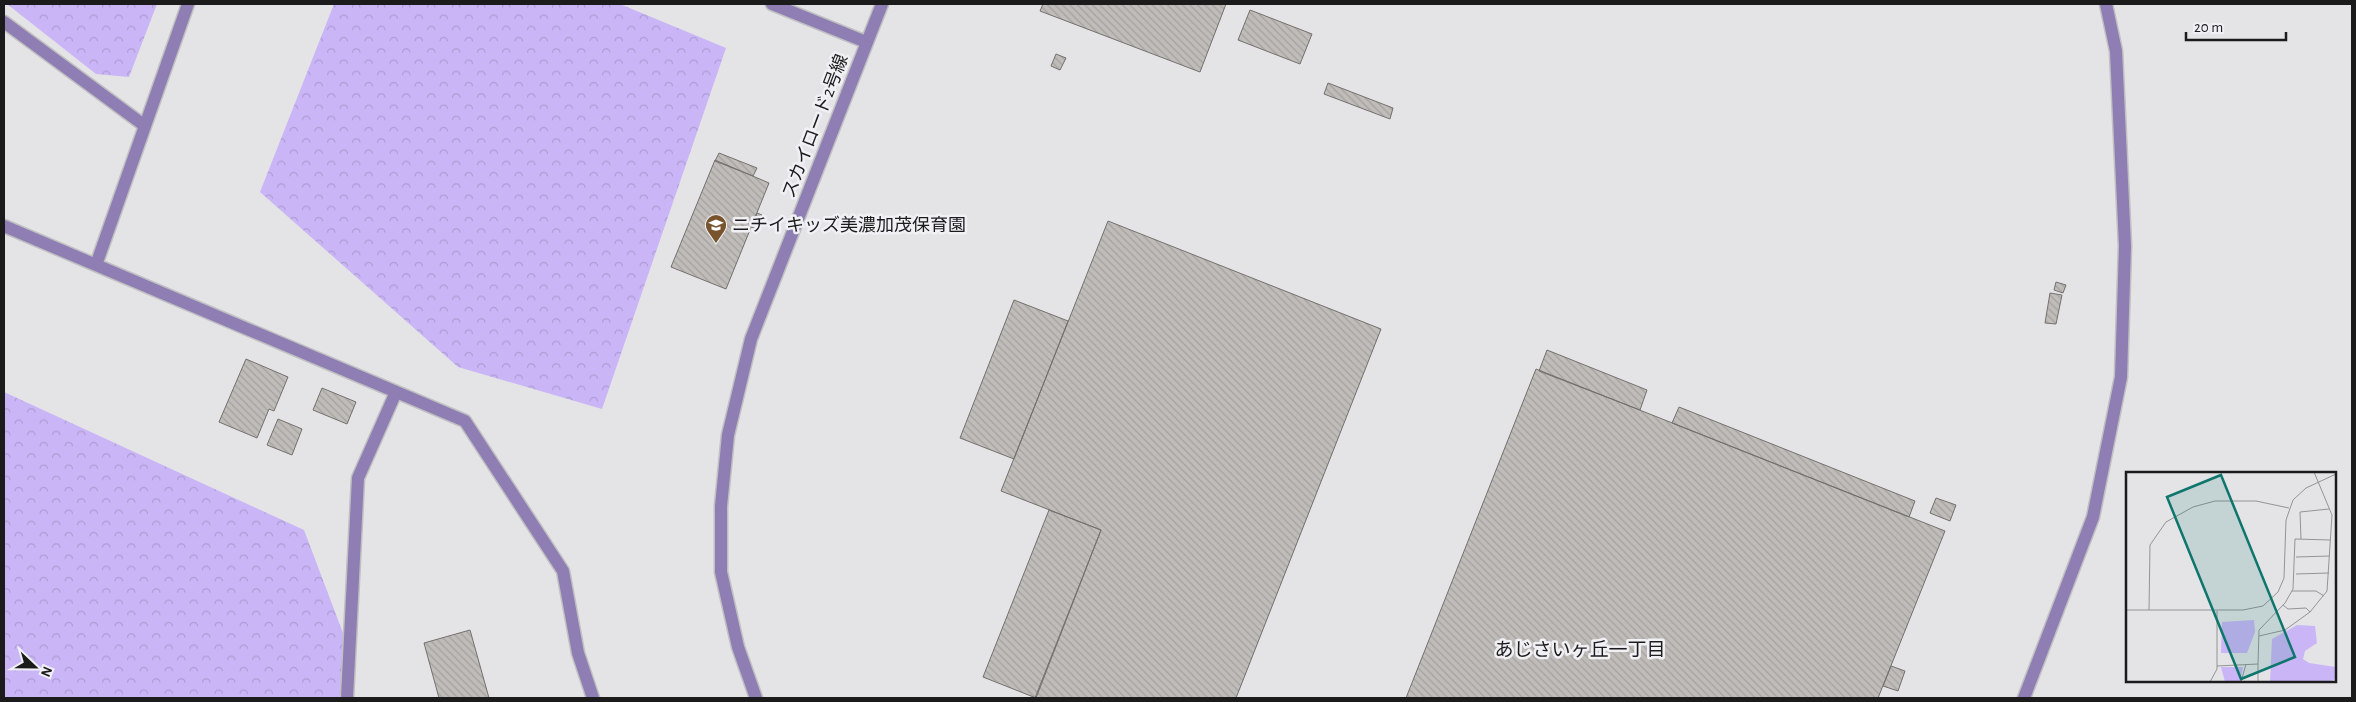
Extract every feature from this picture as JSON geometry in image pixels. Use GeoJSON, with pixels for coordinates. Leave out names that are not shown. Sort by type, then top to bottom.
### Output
{"type":"FeatureCollection","features":[{"type":"Feature","properties":{"kind":"street"},"geometry":{"type":"LineString","coordinates":[[96,265],[188,4]]}},
{"type":"Feature","properties":{"kind":"street"},"geometry":{"type":"LineString","coordinates":[[772,4],[866,42]]}},
{"type":"Feature","properties":{"kind":"street","name":"スカイロード2号線"},"geometry":{"type":"LineString","coordinates":[[756,698],[738,647],[721,572],[721,506],[728,434],[751,339],[882,4]]}},
{"type":"Feature","properties":{"kind":"street"},"geometry":{"type":"LineString","coordinates":[[2024,698],[2093,517],[2121,378],[2125,246],[2116,51],[2106,4]]}},
{"type":"Feature","properties":{"kind":"street"},"geometry":{"type":"LineString","coordinates":[[4,22],[145,126]]}},
{"type":"Feature","properties":{"kind":"street"},"geometry":{"type":"LineString","coordinates":[[4,226],[465,421],[563,571],[578,653],[593,698]]}},
{"type":"Feature","properties":{"kind":"street"},"geometry":{"type":"LineString","coordinates":[[348,698],[358,478],[396,392]]}},
{"type":"Feature","properties":{"kind":"green space"},"geometry":{"type":"Polygon","coordinates":[[[7,4],[157,4],[129,77],[96,74],[7,4]]]}},
{"type":"Feature","properties":{"kind":"green space"},"geometry":{"type":"Polygon","coordinates":[[[334,4],[620,4],[726,48],[602,409],[458,367],[260,192],[334,4]]]}},
{"type":"Feature","properties":{"kind":"green space"},"geometry":{"type":"Polygon","coordinates":[[[4,392],[304,530],[346,641],[346,698],[4,698],[4,392]]]}},
{"type":"Feature","properties":{"kind":"building"},"geometry":{"type":"Polygon","coordinates":[[[1043,4],[1226,4],[1200,72],[1040,11],[1043,4]]]}},
{"type":"Feature","properties":{"kind":"building"},"geometry":{"type":"Polygon","coordinates":[[[1250,10],[1312,34],[1300,64],[1238,40],[1250,10]]]}},
{"type":"Feature","properties":{"kind":"building"},"geometry":{"type":"Polygon","coordinates":[[[1056,54],[1066,58],[1060,70],[1051,66],[1056,54]]]}},
{"type":"Feature","properties":{"kind":"building"},"geometry":{"type":"Polygon","coordinates":[[[1328,83],[1393,108],[1390,119],[1324,94],[1328,83]]]}},
{"type":"Feature","properties":{"kind":"building"},"geometry":{"type":"Polygon","coordinates":[[[719,153],[757,168],[753,176],[715,161],[719,153]]]}},
{"type":"Feature","properties":{"kind":"building"},"geometry":{"type":"Polygon","coordinates":[[[715,160],[769,183],[726,289],[671,267],[715,160]]]}},
{"type":"Feature","properties":{"kind":"building"},"geometry":{"type":"Polygon","coordinates":[[[757,213],[762,215],[756,229],[751,227],[757,213]]]}},
{"type":"Feature","properties":{"kind":"building"},"geometry":{"type":"Polygon","coordinates":[[[1108,221],[1381,329],[1236,698],[1035,698],[1101,530],[1001,491],[1108,221]]]}},
{"type":"Feature","properties":{"kind":"building"},"geometry":{"type":"Polygon","coordinates":[[[2056,282],[2066,285],[2063,293],[2054,290],[2056,282]]]}},
{"type":"Feature","properties":{"kind":"building"},"geometry":{"type":"Polygon","coordinates":[[[2050,293],[2062,295],[2056,324],[2045,323],[2050,293]]]}},
{"type":"Feature","properties":{"kind":"building"},"geometry":{"type":"Polygon","coordinates":[[[1014,300],[1068,321],[1014,459],[960,438],[1014,300]]]}},
{"type":"Feature","properties":{"kind":"building"},"geometry":{"type":"Polygon","coordinates":[[[1547,350],[1647,390],[1640,410],[1539,371],[1547,350]]]}},
{"type":"Feature","properties":{"kind":"building"},"geometry":{"type":"Polygon","coordinates":[[[246,359],[288,377],[274,411],[269,409],[257,438],[219,422],[246,359]]]}},
{"type":"Feature","properties":{"kind":"building"},"geometry":{"type":"Polygon","coordinates":[[[1536,369],[1945,531],[1878,698],[1406,698],[1536,369]]]}},
{"type":"Feature","properties":{"kind":"building"},"geometry":{"type":"Polygon","coordinates":[[[322,388],[356,402],[347,424],[313,410],[322,388]]]}},
{"type":"Feature","properties":{"kind":"building"},"geometry":{"type":"Polygon","coordinates":[[[1679,407],[1915,501],[1909,517],[1672,423],[1679,407]]]}},
{"type":"Feature","properties":{"kind":"building"},"geometry":{"type":"Polygon","coordinates":[[[278,419],[302,429],[292,455],[267,445],[278,419]]]}},
{"type":"Feature","properties":{"kind":"building"},"geometry":{"type":"Polygon","coordinates":[[[1936,498],[1956,505],[1950,521],[1930,513],[1936,498]]]}},
{"type":"Feature","properties":{"kind":"building"},"geometry":{"type":"Polygon","coordinates":[[[1049,510],[1101,530],[1036,698],[983,677],[1049,510]]]}},
{"type":"Feature","properties":{"kind":"building"},"geometry":{"type":"Polygon","coordinates":[[[470,630],[489,698],[439,698],[424,643],[470,630]]]}},
{"type":"Feature","properties":{"kind":"building"},"geometry":{"type":"Polygon","coordinates":[[[1891,666],[1905,671],[1898,691],[1883,686],[1891,666]]]}},
{"type":"Feature","properties":{"kind":"place","name":"ニチイキッズ美濃加茂保育園"},"geometry":{"type":"Point","coordinates":[716,244]}},
{"type":"Feature","properties":{"kind":"district","name":"あじさいヶ丘一丁目"},"geometry":{"type":"Point","coordinates":[1580,649]}}]}
